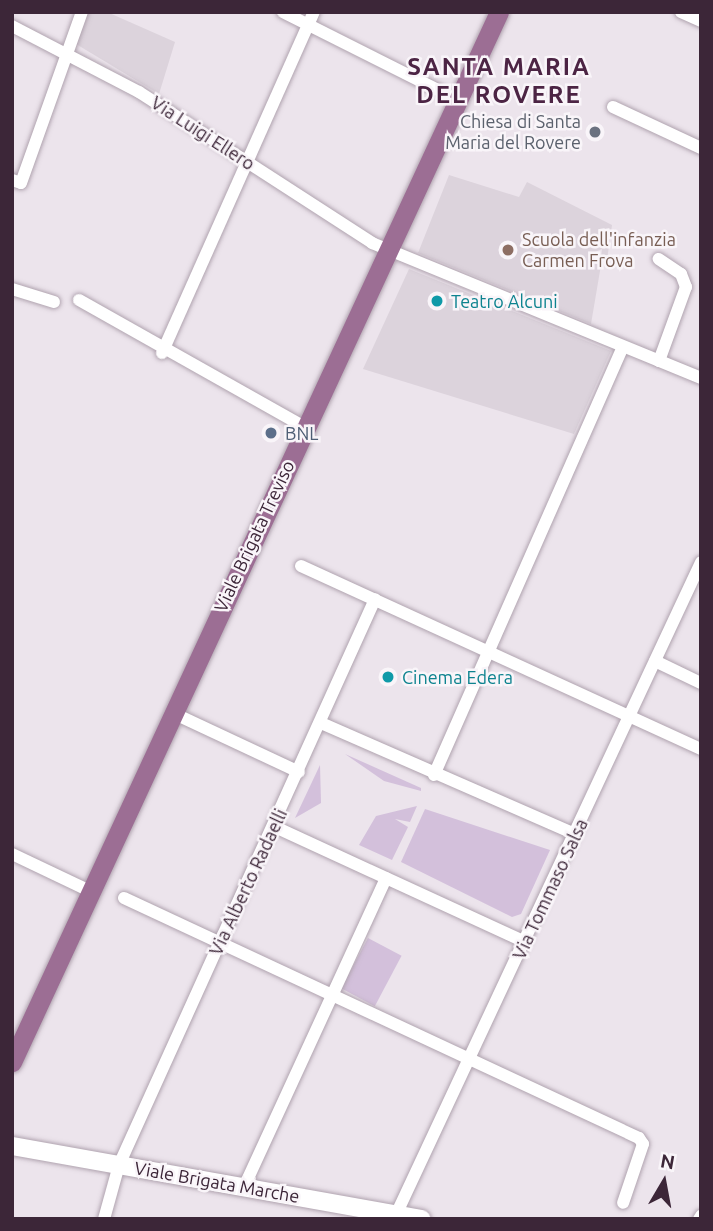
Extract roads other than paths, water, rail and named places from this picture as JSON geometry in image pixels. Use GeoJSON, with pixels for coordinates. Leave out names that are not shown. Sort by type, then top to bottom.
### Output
{"type":"FeatureCollection","features":[{"type":"Feature","properties":{"kind":"main road","name":"Viale Brigata Treviso"},"geometry":{"type":"LineString","coordinates":[[12,1062],[499,12]]}},
{"type":"Feature","properties":{"kind":"street"},"geometry":{"type":"LineString","coordinates":[[12,180],[21,183],[82,12]]}},
{"type":"Feature","properties":{"kind":"street"},"geometry":{"type":"LineString","coordinates":[[283,12],[458,100]]}},
{"type":"Feature","properties":{"kind":"street"},"geometry":{"type":"LineString","coordinates":[[162,353],[314,12]]}},
{"type":"Feature","properties":{"kind":"street"},"geometry":{"type":"LineString","coordinates":[[681,12],[701,21]]}},
{"type":"Feature","properties":{"kind":"street","name":"Via Luigi Ellero"},"geometry":{"type":"LineString","coordinates":[[12,26],[69,51],[388,250],[701,379]]}},
{"type":"Feature","properties":{"kind":"street"},"geometry":{"type":"LineString","coordinates":[[613,107],[701,148]]}},
{"type":"Feature","properties":{"kind":"street"},"geometry":{"type":"LineString","coordinates":[[659,259],[681,274],[686,287],[659,361]]}},
{"type":"Feature","properties":{"kind":"street"},"geometry":{"type":"LineString","coordinates":[[12,289],[54,302]]}},
{"type":"Feature","properties":{"kind":"street"},"geometry":{"type":"LineString","coordinates":[[79,300],[162,353],[306,428]]}},
{"type":"Feature","properties":{"kind":"street"},"geometry":{"type":"LineString","coordinates":[[434,775],[491,651],[623,346]]}},
{"type":"Feature","properties":{"kind":"street","name":"Via Tommaso Salsa"},"geometry":{"type":"LineString","coordinates":[[395,1216],[471,1060],[701,562]]}},
{"type":"Feature","properties":{"kind":"street"},"geometry":{"type":"LineString","coordinates":[[301,566],[701,749]]}},
{"type":"Feature","properties":{"kind":"street","name":"Via Alberto Radaelli"},"geometry":{"type":"LineString","coordinates":[[104,1219],[119,1165],[375,599]]}},
{"type":"Feature","properties":{"kind":"street"},"geometry":{"type":"LineString","coordinates":[[655,661],[701,683]]}},
{"type":"Feature","properties":{"kind":"street"},"geometry":{"type":"LineString","coordinates":[[173,713],[299,772]]}},
{"type":"Feature","properties":{"kind":"street"},"geometry":{"type":"LineString","coordinates":[[321,723],[434,775],[576,834]]}},
{"type":"Feature","properties":{"kind":"street"},"geometry":{"type":"LineString","coordinates":[[273,826],[525,942]]}},
{"type":"Feature","properties":{"kind":"street"},"geometry":{"type":"LineString","coordinates":[[12,854],[90,891]]}},
{"type":"Feature","properties":{"kind":"street"},"geometry":{"type":"LineString","coordinates":[[244,1187],[386,878]]}},
{"type":"Feature","properties":{"kind":"street"},"geometry":{"type":"LineString","coordinates":[[124,898],[643,1141],[623,1203]]}},
{"type":"Feature","properties":{"kind":"street","name":"Viale Brigata Marche"},"geometry":{"type":"LineString","coordinates":[[12,1146],[422,1219]]}},
{"type":"Feature","properties":{"kind":"street"},"geometry":{"type":"LineString","coordinates":[[353,1206],[368,1219]]}},
{"type":"Feature","properties":{"kind":"place","name":"Chiesa di Santa Maria del Rovere"},"geometry":{"type":"Point","coordinates":[595,132]}},
{"type":"Feature","properties":{"kind":"place","name":"Scuola dell'infanzia Carmen Frova"},"geometry":{"type":"Point","coordinates":[508,250]}},
{"type":"Feature","properties":{"kind":"place","name":"Teatro Alcuni"},"geometry":{"type":"Point","coordinates":[437,301]}},
{"type":"Feature","properties":{"kind":"place","name":"BNL"},"geometry":{"type":"Point","coordinates":[271,433]}},
{"type":"Feature","properties":{"kind":"place","name":"Cinema Edera"},"geometry":{"type":"Point","coordinates":[388,677]}},
{"type":"Feature","properties":{"kind":"district","name":"SANTA MARIA DEL ROVERE"},"geometry":{"type":"Point","coordinates":[499,81]}}]}
